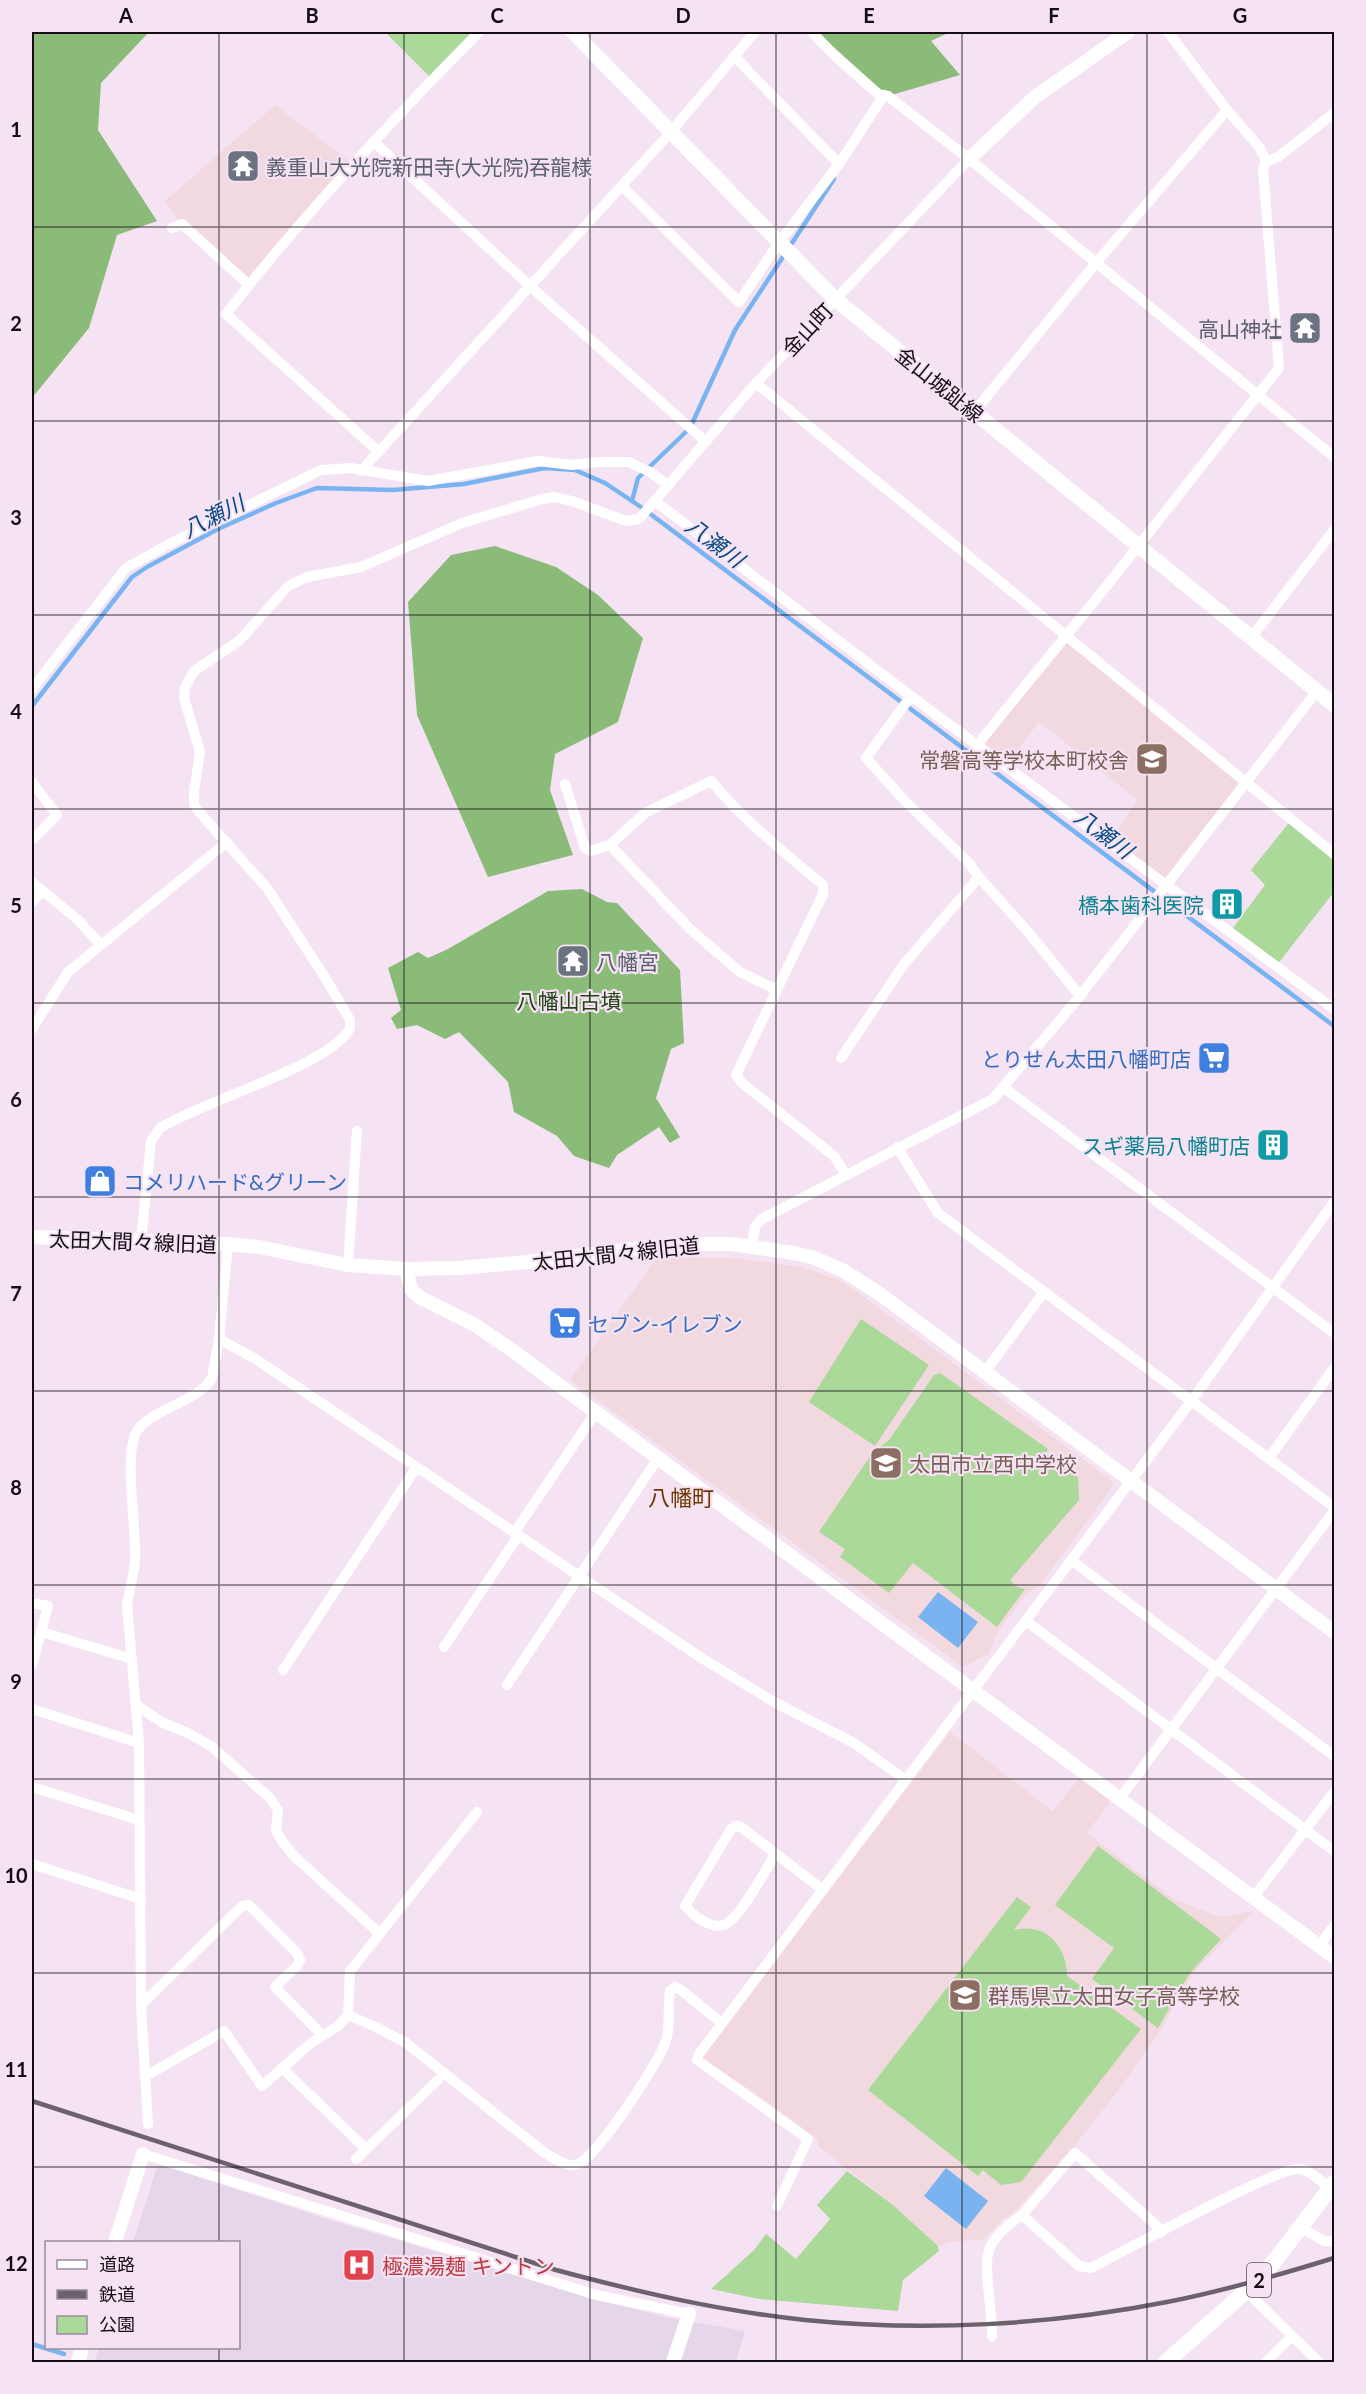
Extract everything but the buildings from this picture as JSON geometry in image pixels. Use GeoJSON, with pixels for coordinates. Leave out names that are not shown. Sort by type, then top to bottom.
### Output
{"type":"FeatureCollection","features":[{"type":"Feature","properties":{"kind":"main road","name":"金山城趾線"},"geometry":{"type":"LineString","coordinates":[[573,32],[835,299],[1335,705]]}},
{"type":"Feature","properties":{"kind":"main road","name":"2"},"geometry":{"type":"LineString","coordinates":[[1166,2362],[1263,2276],[1332,2186]]}},
{"type":"Feature","properties":{"kind":"street"},"geometry":{"type":"LineString","coordinates":[[379,452],[226,314],[285,240],[479,32]]}},
{"type":"Feature","properties":{"kind":"street"},"geometry":{"type":"LineString","coordinates":[[361,471],[622,186],[755,32]]}},
{"type":"Feature","properties":{"kind":"street"},"geometry":{"type":"LineString","coordinates":[[812,32],[878,94],[884,95],[969,159],[1335,457]]}},
{"type":"Feature","properties":{"kind":"street"},"geometry":{"type":"LineString","coordinates":[[969,159],[1035,97],[1128,32]]}},
{"type":"Feature","properties":{"kind":"street"},"geometry":{"type":"LineString","coordinates":[[1168,32],[1227,110],[1260,148],[1266,162]]}},
{"type":"Feature","properties":{"kind":"street"},"geometry":{"type":"LineString","coordinates":[[734,56],[839,164]]}},
{"type":"Feature","properties":{"kind":"street"},"geometry":{"type":"LineString","coordinates":[[622,186],[739,302],[839,164],[884,95]]}},
{"type":"Feature","properties":{"kind":"street"},"geometry":{"type":"LineString","coordinates":[[974,412],[1096,262],[1227,110]]}},
{"type":"Feature","properties":{"kind":"street"},"geometry":{"type":"LineString","coordinates":[[977,745],[1139,546],[1279,368],[1263,169],[1266,162],[1278,157],[1335,113]]}},
{"type":"Feature","properties":{"kind":"street"},"geometry":{"type":"LineString","coordinates":[[374,142],[530,286],[706,442]]}},
{"type":"Feature","properties":{"kind":"street","name":"金山町"},"geometry":{"type":"LineString","coordinates":[[226,843],[194,804],[200,752],[184,698],[185,688],[194,671],[238,641],[288,586],[307,577],[362,567],[462,523],[555,496],[626,521],[633,521],[642,516],[756,383],[969,159]]}},
{"type":"Feature","properties":{"kind":"street"},"geometry":{"type":"LineString","coordinates":[[172,228],[182,224],[249,285]]}},
{"type":"Feature","properties":{"kind":"street"},"geometry":{"type":"LineString","coordinates":[[756,383],[1335,854]]}},
{"type":"Feature","properties":{"kind":"street"},"geometry":{"type":"LineString","coordinates":[[32,689],[126,568],[171,543],[321,470],[340,468],[428,481],[538,461],[572,465],[629,462],[646,470],[668,486]]}},
{"type":"Feature","properties":{"kind":"street"},"geometry":{"type":"LineString","coordinates":[[653,503],[910,698],[1335,1009]]}},
{"type":"Feature","properties":{"kind":"street"},"geometry":{"type":"LineString","coordinates":[[1251,638],[1335,530]]}},
{"type":"Feature","properties":{"kind":"street"},"geometry":{"type":"LineString","coordinates":[[752,1246],[755,1227],[762,1219],[993,1099],[1080,996],[1317,691]]}},
{"type":"Feature","properties":{"kind":"street"},"geometry":{"type":"LineString","coordinates":[[910,698],[866,758],[904,800],[969,863],[1080,996]]}},
{"type":"Feature","properties":{"kind":"street"},"geometry":{"type":"LineString","coordinates":[[565,784],[585,848],[591,851],[610,845],[645,813],[711,781],[726,800],[767,839],[823,885],[823,894],[736,1075],[742,1083],[834,1156],[846,1175]]}},
{"type":"Feature","properties":{"kind":"street"},"geometry":{"type":"LineString","coordinates":[[32,782],[57,815],[32,840]]}},
{"type":"Feature","properties":{"kind":"street"},"geometry":{"type":"LineString","coordinates":[[32,1029],[68,972],[226,843],[267,888],[350,1020],[350,1028],[342,1040],[306,1062],[160,1128],[151,1141],[141,1242]]}},
{"type":"Feature","properties":{"kind":"street"},"geometry":{"type":"LineString","coordinates":[[610,845],[690,929],[740,972],[777,990]]}},
{"type":"Feature","properties":{"kind":"street"},"geometry":{"type":"LineString","coordinates":[[840,1058],[915,949],[979,877]]}},
{"type":"Feature","properties":{"kind":"street"},"geometry":{"type":"LineString","coordinates":[[32,882],[78,920],[100,944]]}},
{"type":"Feature","properties":{"kind":"street"},"geometry":{"type":"LineString","coordinates":[[32,902],[42,892]]}},
{"type":"Feature","properties":{"kind":"street"},"geometry":{"type":"LineString","coordinates":[[1003,1087],[1335,1333]]}},
{"type":"Feature","properties":{"kind":"street"},"geometry":{"type":"LineString","coordinates":[[348,1265],[357,1131]]}},
{"type":"Feature","properties":{"kind":"street"},"geometry":{"type":"LineString","coordinates":[[897,1147],[938,1213],[1192,1400],[1335,1509],[1120,1798]]}},
{"type":"Feature","properties":{"kind":"street"},"geometry":{"type":"LineString","coordinates":[[777,2206],[808,2139],[697,2060],[699,2054],[1192,1400],[1335,1202]]}},
{"type":"Feature","properties":{"kind":"street","name":"太田大間々線旧道"},"geometry":{"type":"LineString","coordinates":[[32,1237],[228,1244],[259,1247],[348,1265],[406,1269],[460,1268],[518,1263],[673,1244],[712,1243],[752,1246],[794,1253],[844,1270],[874,1290],[1335,1632]]}},
{"type":"Feature","properties":{"kind":"street"},"geometry":{"type":"LineString","coordinates":[[148,2124],[141,2005],[140,1743],[127,1605],[135,1560],[131,1472],[138,1430],[209,1383],[219,1339],[228,1244]]}},
{"type":"Feature","properties":{"kind":"street"},"geometry":{"type":"LineString","coordinates":[[406,1269],[411,1289],[420,1297],[475,1325],[596,1412],[1335,1957]]}},
{"type":"Feature","properties":{"kind":"street"},"geometry":{"type":"LineString","coordinates":[[985,1372],[1044,1292]]}},
{"type":"Feature","properties":{"kind":"street"},"geometry":{"type":"LineString","coordinates":[[219,1339],[254,1358],[703,1659],[776,1703],[854,1743],[906,1780]]}},
{"type":"Feature","properties":{"kind":"street"},"geometry":{"type":"LineString","coordinates":[[1269,1458],[1335,1368]]}},
{"type":"Feature","properties":{"kind":"street"},"geometry":{"type":"LineString","coordinates":[[444,1647],[596,1412]]}},
{"type":"Feature","properties":{"kind":"street"},"geometry":{"type":"LineString","coordinates":[[507,1685],[658,1458]]}},
{"type":"Feature","properties":{"kind":"street"},"geometry":{"type":"LineString","coordinates":[[283,1670],[416,1468]]}},
{"type":"Feature","properties":{"kind":"street"},"geometry":{"type":"LineString","coordinates":[[1071,1560],[1335,1756]]}},
{"type":"Feature","properties":{"kind":"street"},"geometry":{"type":"LineString","coordinates":[[32,1603],[48,1606],[32,1665]]}},
{"type":"Feature","properties":{"kind":"street"},"geometry":{"type":"LineString","coordinates":[[1026,1621],[1335,1851]]}},
{"type":"Feature","properties":{"kind":"street"},"geometry":{"type":"LineString","coordinates":[[42,1632],[132,1659]]}},
{"type":"Feature","properties":{"kind":"street"},"geometry":{"type":"LineString","coordinates":[[136,1705],[163,1723],[188,1732],[211,1746],[269,1797],[278,1810],[276,1831],[282,1841],[295,1857],[379,1933]]}},
{"type":"Feature","properties":{"kind":"street"},"geometry":{"type":"LineString","coordinates":[[32,1709],[140,1743]]}},
{"type":"Feature","properties":{"kind":"street"},"geometry":{"type":"LineString","coordinates":[[32,1787],[139,1820]]}},
{"type":"Feature","properties":{"kind":"street"},"geometry":{"type":"LineString","coordinates":[[1253,1898],[1335,1792]]}},
{"type":"Feature","properties":{"kind":"street"},"geometry":{"type":"LineString","coordinates":[[146,2076],[224,2031],[262,2086],[322,2035],[338,2026],[348,2015],[350,1971],[477,1812]]}},
{"type":"Feature","properties":{"kind":"street"},"geometry":{"type":"LineString","coordinates":[[775,1854],[739,1911],[725,1925],[718,1927],[711,1925],[686,1906],[731,1829],[736,1826],[741,1827],[823,1890]]}},
{"type":"Feature","properties":{"kind":"street"},"geometry":{"type":"LineString","coordinates":[[32,1864],[141,1899]]}},
{"type":"Feature","properties":{"kind":"street"},"geometry":{"type":"LineString","coordinates":[[141,2005],[242,1906],[249,1905],[297,1953],[300,1960],[297,1966],[275,1987],[322,2035]]}},
{"type":"Feature","properties":{"kind":"street"},"geometry":{"type":"LineString","coordinates":[[1319,1946],[1335,1926]]}},
{"type":"Feature","properties":{"kind":"street"},"geometry":{"type":"LineString","coordinates":[[348,2015],[406,2043],[545,2153],[570,2165],[579,2164],[600,2144],[620,2119],[662,2050],[667,2034],[670,1991],[675,1988],[681,1990],[722,2023]]}},
{"type":"Feature","properties":{"kind":"street"},"geometry":{"type":"LineString","coordinates":[[282,2068],[366,2149]]}},
{"type":"Feature","properties":{"kind":"street"},"geometry":{"type":"LineString","coordinates":[[356,2159],[438,2080]]}},
{"type":"Feature","properties":{"kind":"street"},"geometry":{"type":"LineString","coordinates":[[992,2336],[988,2251],[1011,2222],[1022,2215],[1076,2153],[1156,2225],[1161,2233]]}},
{"type":"Feature","properties":{"kind":"street"},"geometry":{"type":"LineString","coordinates":[[115,2241],[143,2154],[596,2295],[689,2314],[673,2362]]}},
{"type":"Feature","properties":{"kind":"street"},"geometry":{"type":"LineString","coordinates":[[1022,2215],[1084,2268],[1092,2268],[1289,2170],[1301,2169],[1332,2186]]}},
{"type":"Feature","properties":{"kind":"street"},"geometry":{"type":"LineString","coordinates":[[1300,2227],[1324,2241],[1335,2241]]}},
{"type":"Feature","properties":{"kind":"street"},"geometry":{"type":"LineString","coordinates":[[1247,2292],[1320,2362]]}},
{"type":"Feature","properties":{"kind":"street"},"geometry":{"type":"LineString","coordinates":[[1266,2362],[1292,2336]]}},
{"type":"Feature","properties":{"kind":"shaded area"},"geometry":{"type":"Polygon","coordinates":[[[275,105],[352,163],[249,285],[182,224],[165,201],[275,105]]]}},
{"type":"Feature","properties":{"kind":"shaded area","name":"常磐高等学校本町校舎"},"geometry":{"type":"Polygon","coordinates":[[[1066,636],[1245,781],[1166,885],[1109,843],[1138,800],[1039,722],[1005,766],[977,745],[1066,636]]]}},
{"type":"Feature","properties":{"kind":"shaded area","name":"太田市立西中学校"},"geometry":{"type":"Polygon","coordinates":[[[657,1257],[729,1258],[768,1262],[803,1267],[838,1280],[1112,1481],[1113,1486],[1041,1584],[1026,1595],[999,1630],[989,1654],[963,1667],[570,1380],[657,1257]]]}},
{"type":"Feature","properties":{"kind":"shaded area","name":"群馬県立太田女子高等学校"},"geometry":{"type":"Polygon","coordinates":[[[950,1732],[1053,1811],[1080,1777],[1111,1800],[1087,1833],[1174,1899],[1220,1917],[1254,1911],[1194,1972],[1160,2031],[1120,2088],[1076,2144],[1017,2209],[1002,2220],[983,2240],[955,2241],[938,2246],[893,2205],[818,2146],[817,2139],[764,2099],[703,2059],[703,2056],[950,1732]]]}},
{"type":"Feature","properties":{"kind":"shaded area","name":"極濃湯麺 キントン"},"geometry":{"type":"Polygon","coordinates":[[[162,2165],[333,2221],[555,2287],[664,2317],[745,2331],[736,2362],[94,2362],[99,2349],[240,2349],[240,2241],[133,2241],[157,2167],[161,2168],[162,2165]]]}},
{"type":"Feature","properties":{"kind":"green space"},"geometry":{"type":"Polygon","coordinates":[[[32,32],[149,32],[101,83],[98,130],[157,221],[117,235],[89,328],[32,398],[32,32]]]}},
{"type":"Feature","properties":{"kind":"green space"},"geometry":{"type":"Polygon","coordinates":[[[385,32],[479,32],[432,79],[385,32]]]}},
{"type":"Feature","properties":{"kind":"green space"},"geometry":{"type":"Polygon","coordinates":[[[817,32],[950,32],[931,41],[960,75],[888,96],[817,32]]]}},
{"type":"Feature","properties":{"kind":"green space"},"geometry":{"type":"Polygon","coordinates":[[[495,546],[556,567],[598,595],[643,638],[618,722],[555,754],[550,790],[573,855],[488,877],[417,715],[408,602],[451,555],[495,546]]]}},
{"type":"Feature","properties":{"kind":"green space"},"geometry":{"type":"Polygon","coordinates":[[[1292,819],[1334,854],[1334,892],[1276,966],[1230,932],[1265,885],[1251,870],[1292,819]]]}},
{"type":"Feature","properties":{"kind":"green space","name":"八幡山古墳"},"geometry":{"type":"Polygon","coordinates":[[[582,889],[607,902],[617,903],[680,970],[684,1043],[671,1049],[656,1098],[680,1137],[670,1143],[659,1127],[617,1155],[609,1168],[574,1156],[557,1136],[514,1112],[508,1082],[459,1032],[445,1039],[417,1025],[397,1029],[391,1018],[401,1010],[388,968],[418,952],[428,958],[448,949],[548,891],[582,889]]]}},
{"type":"Feature","properties":{"kind":"green space"},"geometry":{"type":"Polygon","coordinates":[[[861,1319],[929,1365],[875,1446],[809,1402],[861,1319]]]}},
{"type":"Feature","properties":{"kind":"green space"},"geometry":{"type":"Polygon","coordinates":[[[940,1373],[1048,1449],[1046,1454],[1078,1477],[1079,1500],[1010,1580],[1017,1587],[1025,1589],[997,1627],[913,1563],[889,1593],[840,1557],[845,1549],[819,1532],[873,1452],[889,1440],[934,1375],[940,1373]]]}},
{"type":"Feature","properties":{"kind":"green space"},"geometry":{"type":"Polygon","coordinates":[[[1098,1846],[1221,1939],[1190,1973],[1158,2028],[1092,1979],[1114,1948],[1055,1905],[1098,1846]]]}},
{"type":"Feature","properties":{"kind":"green space"},"geometry":{"type":"Polygon","coordinates":[[[1017,1897],[1031,1907],[1014,1930],[1025,1928],[1045,1933],[1059,1946],[1066,1965],[1067,1976],[1141,2029],[1021,2182],[1001,2185],[983,2170],[978,2176],[868,2090],[1017,1897]]]}},
{"type":"Feature","properties":{"kind":"green space"},"geometry":{"type":"Polygon","coordinates":[[[847,2171],[893,2205],[938,2246],[939,2251],[903,2280],[898,2311],[759,2299],[711,2289],[754,2250],[766,2234],[796,2259],[830,2219],[817,2205],[847,2171]]]}},
{"type":"Feature","properties":{"kind":"water"},"geometry":{"type":"Polygon","coordinates":[[[938,1592],[978,1622],[958,1648],[918,1617],[938,1592]]]}},
{"type":"Feature","properties":{"kind":"water"},"geometry":{"type":"Polygon","coordinates":[[[946,2168],[988,2201],[966,2229],[924,2196],[946,2168]]]}},
{"type":"Feature","properties":{"kind":"waterway"},"geometry":{"type":"LineString","coordinates":[[632,501],[638,478],[690,428],[735,330],[834,179]]}},
{"type":"Feature","properties":{"kind":"waterway","name":"八瀬川"},"geometry":{"type":"LineString","coordinates":[[32,706],[132,577],[218,529],[276,503],[317,488],[393,490],[464,484],[545,468],[575,470],[605,483],[641,507],[1334,1026]]}},
{"type":"Feature","properties":{"kind":"waterway"},"geometry":{"type":"LineString","coordinates":[[32,2344],[45,2348]]}},
{"type":"Feature","properties":{"kind":"waterway"},"geometry":{"type":"LineString","coordinates":[[48,2349],[64,2354]]}},
{"type":"Feature","properties":{"kind":"railway"},"geometry":{"type":"LineString","coordinates":[[32,2101],[556,2270],[679,2300],[805,2320],[850,2324],[941,2326],[1078,2316],[1123,2310],[1209,2293],[1334,2258]]}},
{"type":"Feature","properties":{"kind":"place","name":"義重山大光院新田寺(大光院)吞龍様"},"geometry":{"type":"Point","coordinates":[243,166]}},
{"type":"Feature","properties":{"kind":"place","name":"高山神社"},"geometry":{"type":"Point","coordinates":[1305,328]}},
{"type":"Feature","properties":{"kind":"place","name":"常磐高等学校本町校舎"},"geometry":{"type":"Point","coordinates":[1152,759]}},
{"type":"Feature","properties":{"kind":"place","name":"橋本歯科医院"},"geometry":{"type":"Point","coordinates":[1227,904]}},
{"type":"Feature","properties":{"kind":"place","name":"八幡宮"},"geometry":{"type":"Point","coordinates":[573,961]}},
{"type":"Feature","properties":{"kind":"place","name":"とりせん太田八幡町店"},"geometry":{"type":"Point","coordinates":[1214,1058]}},
{"type":"Feature","properties":{"kind":"place","name":"スギ薬局八幡町店"},"geometry":{"type":"Point","coordinates":[1273,1145]}},
{"type":"Feature","properties":{"kind":"place","name":"コメリハード&グリーン"},"geometry":{"type":"Point","coordinates":[100,1181]}},
{"type":"Feature","properties":{"kind":"place","name":"セブン-イレブン"},"geometry":{"type":"Point","coordinates":[565,1323]}},
{"type":"Feature","properties":{"kind":"place","name":"太田市立西中学校"},"geometry":{"type":"Point","coordinates":[886,1463]}},
{"type":"Feature","properties":{"kind":"place","name":"群馬県立太田女子高等学校"},"geometry":{"type":"Point","coordinates":[965,1995]}},
{"type":"Feature","properties":{"kind":"place","name":"極濃湯麺 キントン"},"geometry":{"type":"Point","coordinates":[359,2265]}},
{"type":"Feature","properties":{"kind":"district","name":"八幡町"},"geometry":{"type":"Point","coordinates":[681,1497]}}]}
